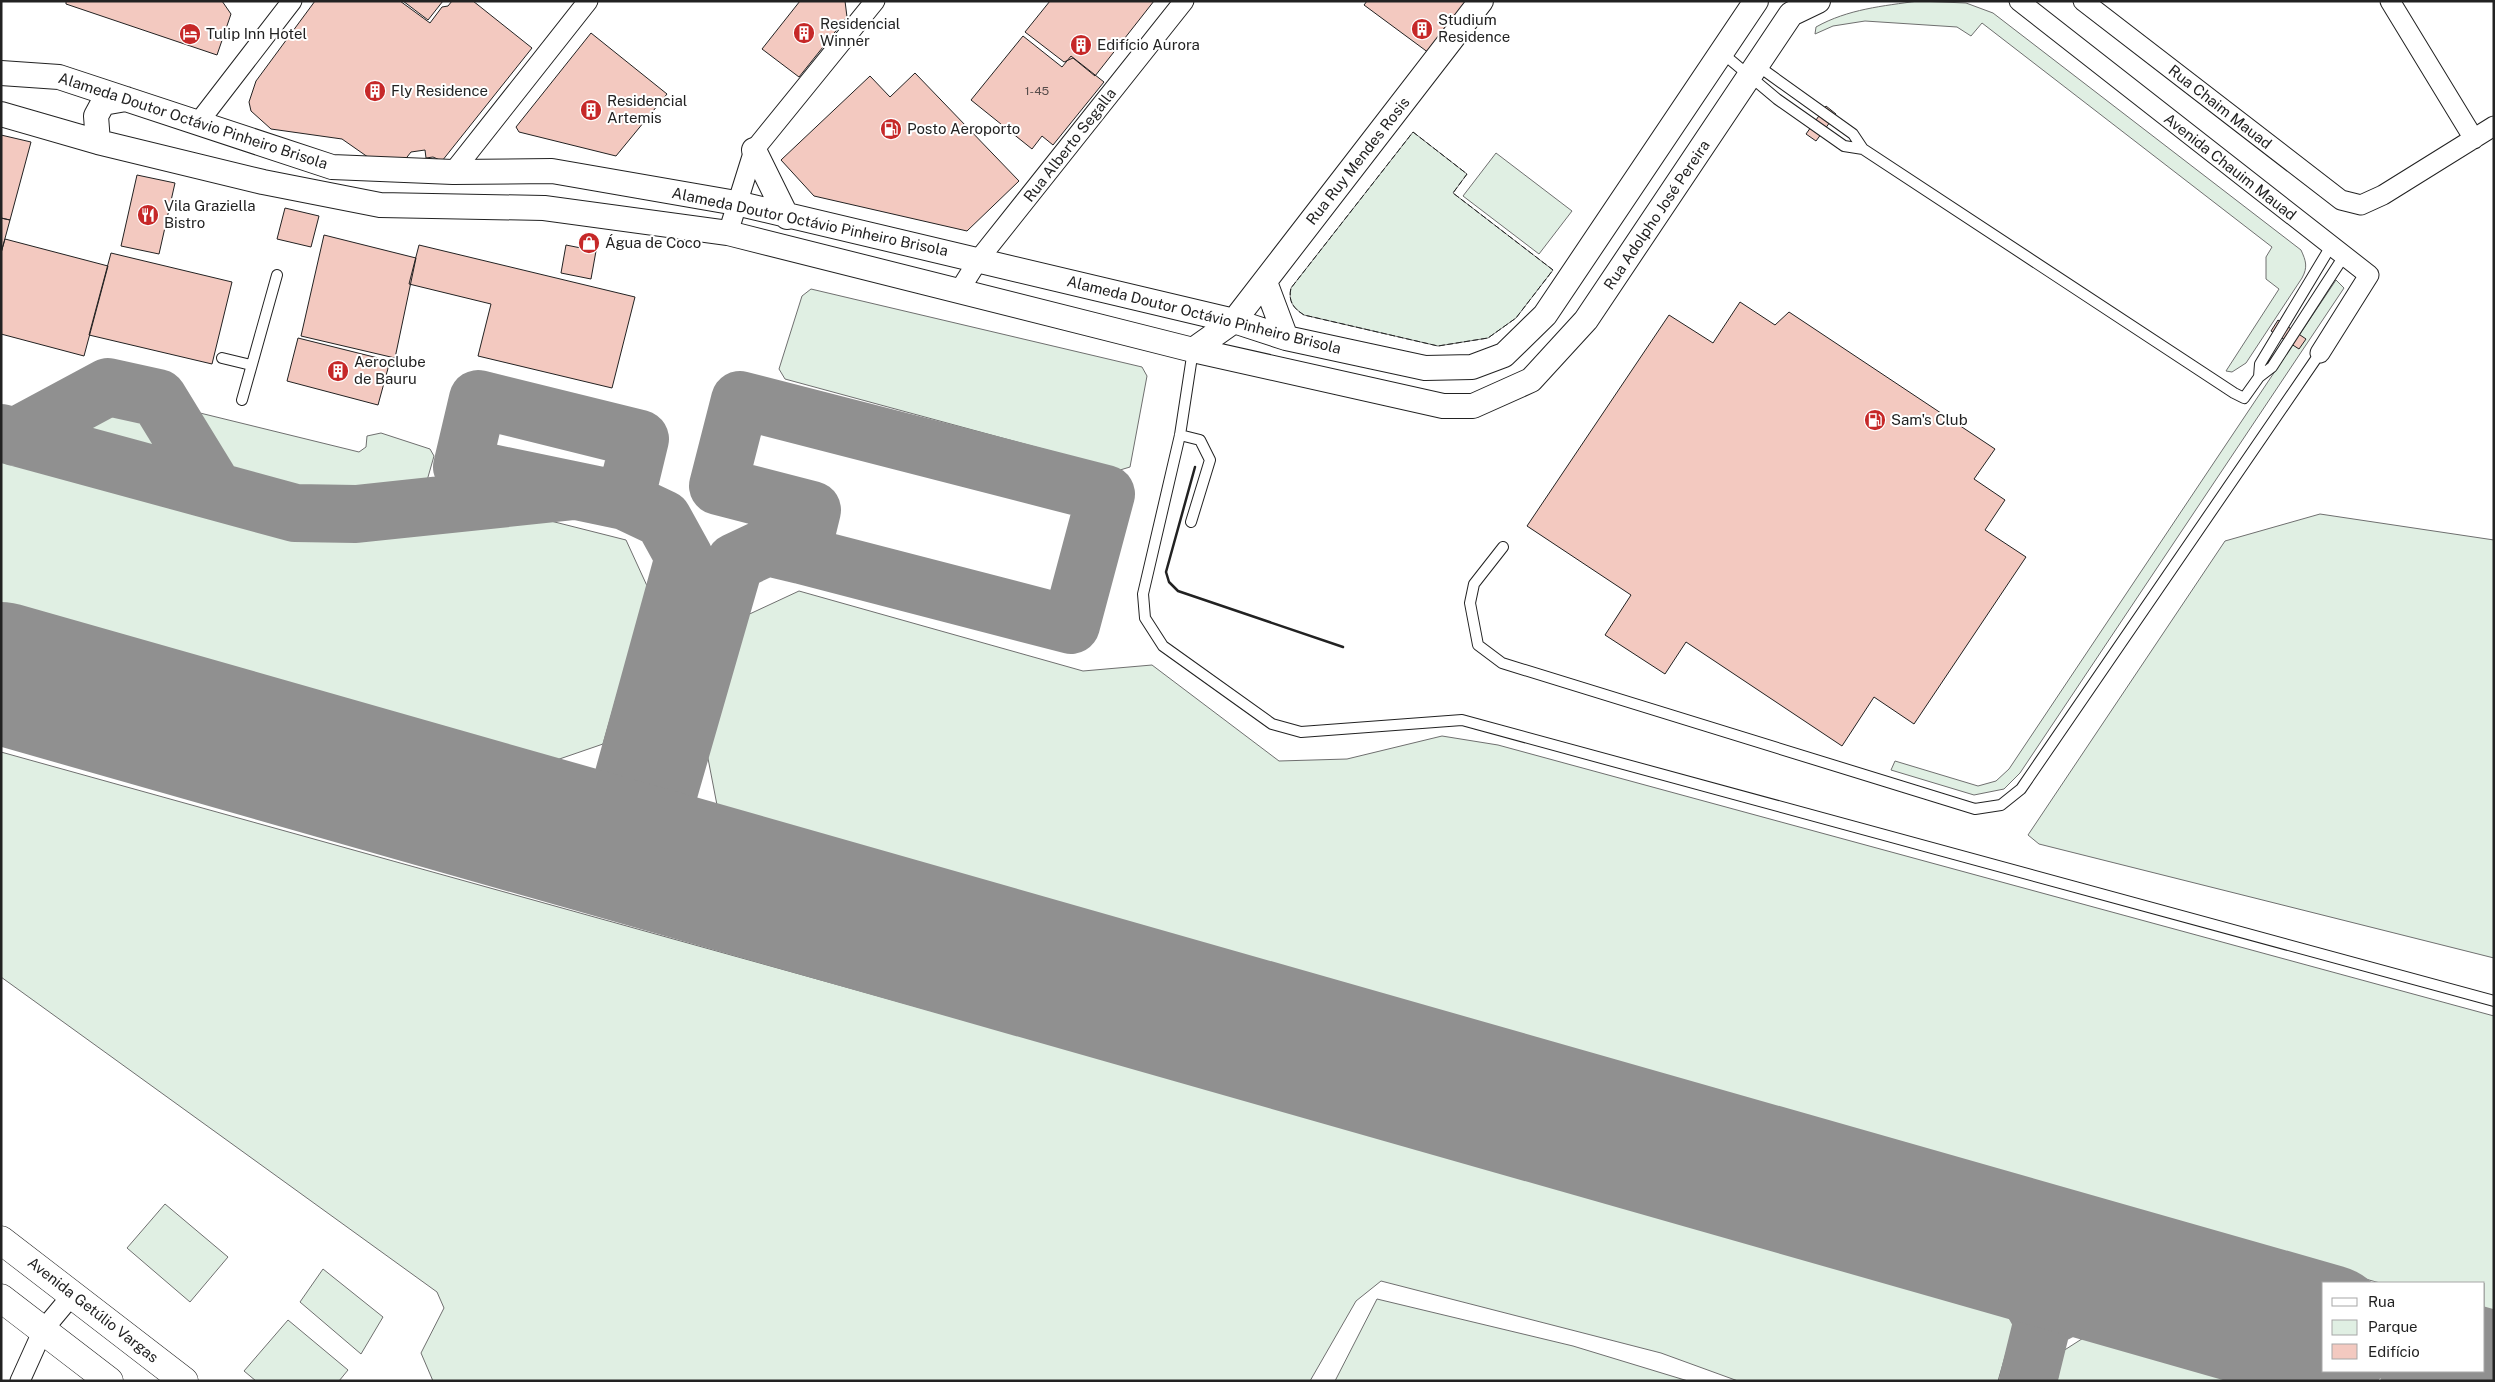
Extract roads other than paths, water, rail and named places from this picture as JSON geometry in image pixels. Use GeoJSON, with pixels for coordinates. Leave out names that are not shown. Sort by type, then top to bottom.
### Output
{"type":"FeatureCollection","features":[{"type":"Feature","properties":{"kind":"main road","name":"Avenida Getúlio Vargas"},"geometry":{"type":"LineString","coordinates":[[1,1240],[184,1381]]}},
{"type":"Feature","properties":{"kind":"main road"},"geometry":{"type":"LineString","coordinates":[[1,1298],[109,1381]]}},
{"type":"Feature","properties":{"kind":"street"},"geometry":{"type":"LineString","coordinates":[[198,123],[292,1]]}},
{"type":"Feature","properties":{"kind":"street"},"geometry":{"type":"LineString","coordinates":[[453,172],[588,1]]}},
{"type":"Feature","properties":{"kind":"street"},"geometry":{"type":"LineString","coordinates":[[728,233],[754,150],[875,1]]}},
{"type":"Feature","properties":{"kind":"street","name":"Rua Alberto Segalla"},"geometry":{"type":"LineString","coordinates":[[959,291],[979,259],[1184,1]]}},
{"type":"Feature","properties":{"kind":"street","name":"Rua Ruy Mendes Rosis"},"geometry":{"type":"LineString","coordinates":[[1193,350],[1234,321],[1481,1]]}},
{"type":"Feature","properties":{"kind":"street"},"geometry":{"type":"LineString","coordinates":[[1720,52],[1756,1]]}},
{"type":"Feature","properties":{"kind":"street","name":"Rua Adolpho José Pereira"},"geometry":{"type":"LineString","coordinates":[[1473,406],[1531,380],[1586,320],[1754,72],[1791,14],[1818,1]]}},
{"type":"Feature","properties":{"kind":"street","name":"Avenida Chauim Mauad"},"geometry":{"type":"LineString","coordinates":[[2019,1],[2369,275],[2320,353]]}},
{"type":"Feature","properties":{"kind":"street"},"geometry":{"type":"LineString","coordinates":[[2390,1],[2474,139],[2494,126]]}},
{"type":"Feature","properties":{"kind":"street","name":"Rua Chaim Mauad"},"geometry":{"type":"LineString","coordinates":[[2088,2],[2341,200],[2361,205],[2383,195],[2474,139]]}},
{"type":"Feature","properties":{"kind":"street","name":"Alameda Doutor Octávio Pinheiro Brisola"},"geometry":{"type":"LineString","coordinates":[[1,73],[59,77],[332,167],[453,172],[552,171],[736,203],[979,259],[1234,321],[1286,338],[1426,368],[1472,367],[1504,355],[1545,315],[1720,52]]}},
{"type":"Feature","properties":{"kind":"street"},"geometry":{"type":"LineString","coordinates":[[98,142],[96,116],[103,104],[126,99]]}},
{"type":"Feature","properties":{"kind":"street","name":"Alameda Doutor Octávio Pinheiro Brisola"},"geometry":{"type":"LineString","coordinates":[[1,114],[98,142],[263,182],[380,205],[544,208],[728,233],[1193,350],[1443,406],[1473,406]]}},
{"type":"Feature","properties":{"kind":"street"},"geometry":{"type":"LineString","coordinates":[[754,150],[787,216]]}},
{"type":"Feature","properties":{"kind":"street"},"geometry":{"type":"LineString","coordinates":[[544,208],[553,188],[552,171]]}},
{"type":"Feature","properties":{"kind":"street"},"geometry":{"type":"LineString","coordinates":[[1265,282],[1286,338]]}},
{"type":"Feature","properties":{"kind":"street"},"geometry":{"type":"LineString","coordinates":[[20,1381],[43,1330],[72,1294]]}},
{"type":"Feature","properties":{"kind":"lane"},"geometry":{"type":"LineString","coordinates":[[1720,52],[1853,134],[1863,150]]}},
{"type":"Feature","properties":{"kind":"lane"},"geometry":{"type":"LineString","coordinates":[[1754,72],[1844,146],[1863,150],[2244,398],[2259,377],[2272,368],[2338,251]]}},
{"type":"Feature","properties":{"kind":"lane"},"geometry":{"type":"LineString","coordinates":[[2259,377],[2260,364],[2338,251]]}},
{"type":"Feature","properties":{"kind":"lane"},"geometry":{"type":"LineString","coordinates":[[242,400],[277,275]]}},
{"type":"Feature","properties":{"kind":"lane"},"geometry":{"type":"LineString","coordinates":[[1193,350],[1180,435],[1143,594],[1145,618],[1163,646],[1272,724],[1301,732],[1462,720],[2494,1002]]}},
{"type":"Feature","properties":{"kind":"lane"},"geometry":{"type":"LineString","coordinates":[[1503,547],[1474,584],[1470,603],[1478,645],[1502,663],[1975,809],[2000,805],[2021,789],[2320,353]]}},
{"type":"Feature","properties":{"kind":"lane"},"geometry":{"type":"LineString","coordinates":[[222,358],[251,365]]}},
{"type":"Feature","properties":{"kind":"lane"},"geometry":{"type":"LineString","coordinates":[[1180,435],[1200,440],[1210,460],[1191,522]]}},
{"type":"Feature","properties":{"kind":"place","name":"Studium Residence"},"geometry":{"type":"Point","coordinates":[1422,29]}},
{"type":"Feature","properties":{"kind":"place","name":"Residencial Winner"},"geometry":{"type":"Point","coordinates":[804,33]}},
{"type":"Feature","properties":{"kind":"place","name":"Tulip Inn Hotel"},"geometry":{"type":"Point","coordinates":[190,34]}},
{"type":"Feature","properties":{"kind":"place","name":"Edifício Aurora"},"geometry":{"type":"Point","coordinates":[1081,45]}},
{"type":"Feature","properties":{"kind":"place","name":"Fly Residence"},"geometry":{"type":"Point","coordinates":[375,91]}},
{"type":"Feature","properties":{"kind":"place","name":"Residencial Artemis"},"geometry":{"type":"Point","coordinates":[591,110]}},
{"type":"Feature","properties":{"kind":"place","name":"Posto Aeroporto"},"geometry":{"type":"Point","coordinates":[891,129]}},
{"type":"Feature","properties":{"kind":"place","name":"Vila Graziella Bistro"},"geometry":{"type":"Point","coordinates":[148,215]}},
{"type":"Feature","properties":{"kind":"place","name":"Água de Coco"},"geometry":{"type":"Point","coordinates":[589,243]}},
{"type":"Feature","properties":{"kind":"place","name":"Aeroclube de Bauru"},"geometry":{"type":"Point","coordinates":[338,371]}},
{"type":"Feature","properties":{"kind":"place","name":"Sam's Club"},"geometry":{"type":"Point","coordinates":[1875,420]}}]}
